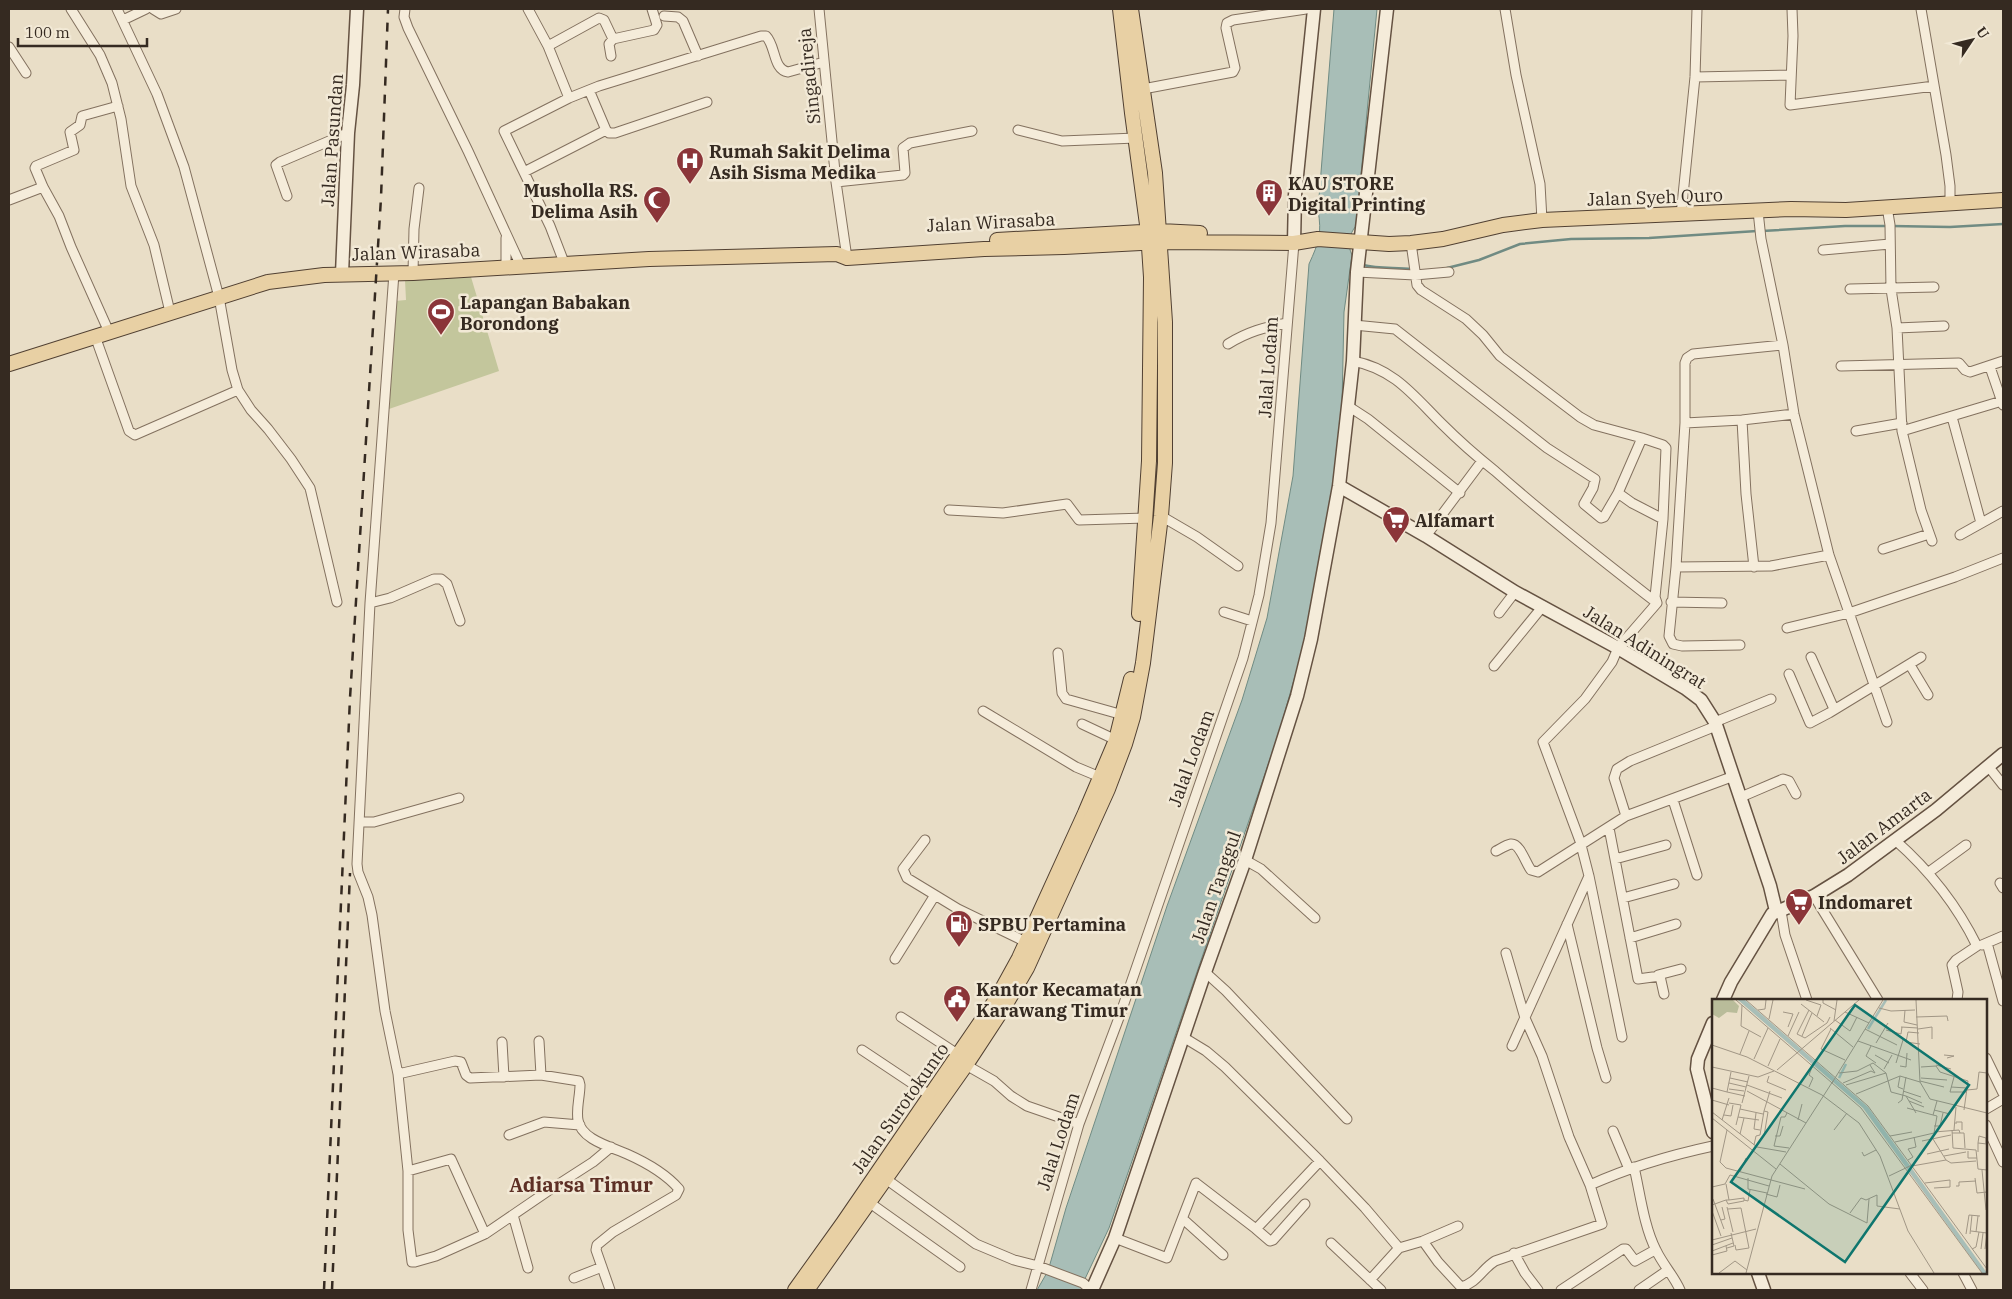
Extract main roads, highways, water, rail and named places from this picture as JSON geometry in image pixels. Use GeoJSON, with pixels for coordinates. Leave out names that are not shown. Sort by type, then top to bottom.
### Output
{"type":"FeatureCollection","features":[{"type":"Feature","properties":{"kind":"main road"},"geometry":{"type":"LineString","coordinates":[[1120,9],[1132,113],[1154,237]]}},
{"type":"Feature","properties":{"kind":"main road"},"geometry":{"type":"LineString","coordinates":[[1131,9],[1154,173],[1154,237]]}},
{"type":"Feature","properties":{"kind":"main road","name":"Jalan Syeh Quro"},"geometry":{"type":"LineString","coordinates":[[1154,237],[1236,235],[1411,243],[1443,239],[1503,225],[1542,220],[1681,215],[1759,215],[2003,200]]}},
{"type":"Feature","properties":{"kind":"main road","name":"Jalan Wirasaba"},"geometry":{"type":"LineString","coordinates":[[9,364],[268,282],[342,274],[413,274],[649,259],[1064,248],[1154,237]]}},
{"type":"Feature","properties":{"kind":"main road","name":"Jalan Surotokunto"},"geometry":{"type":"LineString","coordinates":[[962,1060],[1026,942],[1051,902],[1108,789],[1133,717],[1143,662],[1161,516],[1165,463],[1165,322],[1154,237]]}},
{"type":"Feature","properties":{"kind":"main road","name":"Jalan Surotokunto"},"geometry":{"type":"LineString","coordinates":[[807,1290],[870,1203],[950,1076],[1006,1004],[1027,968],[1051,902],[1116,740],[1134,662],[1146,518],[1149,461],[1151,277],[1154,237]]}},
{"type":"Feature","properties":{"kind":"main road","name":"Jalan Surotokunto"},"geometry":{"type":"LineString","coordinates":[[795,1290],[931,1096],[950,1076]]}},
{"type":"Feature","properties":{"kind":"water"},"geometry":{"type":"Polygon","coordinates":[[[1334,9],[1377,9],[1356,226],[1350,240],[1352,255],[1344,312],[1342,405],[1335,486],[1305,641],[1278,736],[1109,1228],[1083,1283],[1083,1290],[1037,1290],[1048,1271],[1066,1208],[1167,906],[1242,700],[1267,618],[1293,476],[1309,264],[1320,232],[1318,210],[1334,9]]]}},
{"type":"Feature","properties":{"kind":"waterway"},"geometry":{"type":"LineString","coordinates":[[1892,226],[1950,227],[2003,224]]}},
{"type":"Feature","properties":{"kind":"waterway"},"geometry":{"type":"LineString","coordinates":[[1762,231],[1845,226],[1887,226]]}},
{"type":"Feature","properties":{"kind":"waterway"},"geometry":{"type":"LineString","coordinates":[[1447,268],[1479,260],[1520,244],[1571,239],[1649,238],[1757,231]]}},
{"type":"Feature","properties":{"kind":"waterway"},"geometry":{"type":"LineString","coordinates":[[1363,265],[1412,269]]}},
{"type":"Feature","properties":{"kind":"railway"},"geometry":{"type":"LineString","coordinates":[[324,1290],[350,698],[381,198],[388,9]]}},
{"type":"Feature","properties":{"kind":"railway"},"geometry":{"type":"LineString","coordinates":[[332,1290],[350,873]]}},
{"type":"Feature","properties":{"kind":"place","name":"Rumah Sakit Delima Asih Sisma Medika"},"geometry":{"type":"Point","coordinates":[690,185]}},
{"type":"Feature","properties":{"kind":"place","name":"KAU STORE Digital Printing"},"geometry":{"type":"Point","coordinates":[1269,217]}},
{"type":"Feature","properties":{"kind":"place","name":"Musholla RS. Delima Asih"},"geometry":{"type":"Point","coordinates":[657,224]}},
{"type":"Feature","properties":{"kind":"place","name":"Lapangan Babakan Borondong"},"geometry":{"type":"Point","coordinates":[441,336]}},
{"type":"Feature","properties":{"kind":"place","name":"Alfamart"},"geometry":{"type":"Point","coordinates":[1396,544]}},
{"type":"Feature","properties":{"kind":"place","name":"Indomaret"},"geometry":{"type":"Point","coordinates":[1799,926]}},
{"type":"Feature","properties":{"kind":"place","name":"SPBU Pertamina"},"geometry":{"type":"Point","coordinates":[959,948]}},
{"type":"Feature","properties":{"kind":"place","name":"Kantor Kecamatan Karawang Timur"},"geometry":{"type":"Point","coordinates":[957,1023]}},
{"type":"Feature","properties":{"kind":"district","name":"Adiarsa Timur"},"geometry":{"type":"Point","coordinates":[581,1184]}}]}
